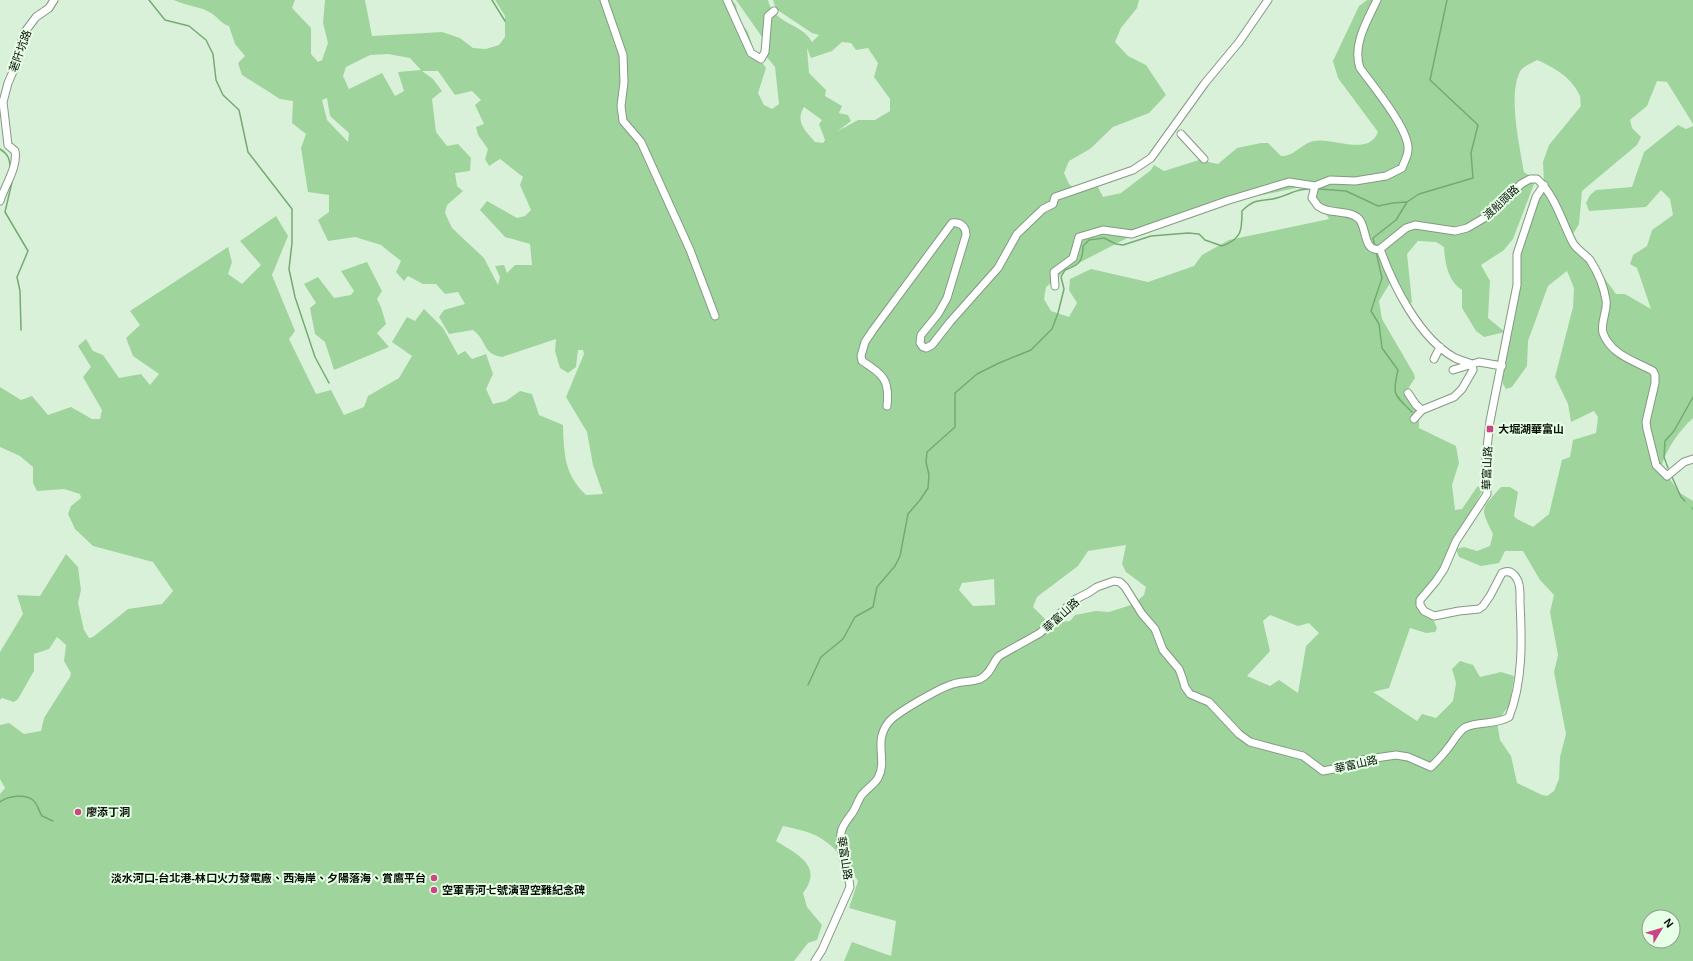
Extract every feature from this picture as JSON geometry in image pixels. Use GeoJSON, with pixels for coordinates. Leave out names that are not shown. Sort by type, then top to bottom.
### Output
{"type":"FeatureCollection","features":[{"type":"Feature","properties":{"kind":"street","name":"荖阡坑路"},"geometry":{"type":"LineString","coordinates":[[0,201],[8,178],[16,165],[15,151],[8,144],[3,102],[8,83],[15,67],[24,33],[36,17],[49,8],[54,0]]}},
{"type":"Feature","properties":{"kind":"street"},"geometry":{"type":"LineString","coordinates":[[604,0],[622,55],[624,82],[621,106],[624,121],[641,142],[690,250],[715,316]]}},
{"type":"Feature","properties":{"kind":"street"},"geometry":{"type":"LineString","coordinates":[[727,0],[751,54],[760,59],[766,52],[768,16],[774,11]]}},
{"type":"Feature","properties":{"kind":"street"},"geometry":{"type":"LineString","coordinates":[[887,406],[887,384],[885,379],[878,371],[862,361],[861,356],[865,342],[908,281],[952,223],[957,222],[962,225],[966,229],[966,235],[947,298],[938,314],[921,335],[920,343],[926,348],[932,345],[950,322],[998,268],[1017,234],[1043,210],[1053,204],[1056,198],[1133,170],[1151,158],[1205,83],[1240,42],[1268,0]]}},
{"type":"Feature","properties":{"kind":"street"},"geometry":{"type":"LineString","coordinates":[[1055,286],[1054,272],[1073,258],[1079,237],[1103,230],[1132,234],[1229,200],[1288,182],[1315,186],[1330,180],[1355,180],[1386,176],[1402,168],[1408,151],[1408,141],[1399,123],[1360,68],[1357,58],[1363,29],[1377,0]]}},
{"type":"Feature","properties":{"kind":"street"},"geometry":{"type":"LineString","coordinates":[[1182,134],[1204,159]]}},
{"type":"Feature","properties":{"kind":"street","name":"渡船頭路"},"geometry":{"type":"LineString","coordinates":[[1378,249],[1406,228],[1415,225],[1455,231],[1467,228],[1491,214],[1521,184],[1530,179],[1537,179],[1544,185]]}},
{"type":"Feature","properties":{"kind":"street"},"geometry":{"type":"LineString","coordinates":[[1544,185],[1574,244],[1589,260],[1595,270],[1606,299],[1606,308],[1602,324],[1603,333],[1609,343],[1620,353],[1630,360],[1653,371],[1655,375],[1653,396],[1646,422],[1656,465],[1667,476],[1684,462],[1693,458]]}},
{"type":"Feature","properties":{"kind":"street","name":"華富山路"},"geometry":{"type":"LineString","coordinates":[[815,961],[822,950],[850,887],[849,877],[841,848],[841,831],[861,796],[878,777],[881,765],[881,734],[889,722],[895,715],[937,690],[954,684],[981,678],[992,668],[995,660],[999,656],[1040,633],[1074,600],[1097,587],[1108,583],[1120,582],[1125,587],[1142,614],[1155,629],[1163,650],[1178,669],[1185,687],[1190,694],[1208,702],[1238,734],[1250,742],[1304,756],[1323,771],[1344,768],[1362,760],[1396,756],[1408,757],[1431,767],[1457,735],[1465,728],[1476,724],[1503,721],[1509,717],[1516,695],[1521,626],[1518,580],[1512,572],[1507,571],[1502,573],[1490,596],[1479,609],[1434,616],[1424,612],[1420,605],[1420,600],[1444,569],[1456,541],[1487,494],[1486,458],[1490,421],[1517,285],[1517,254],[1536,197],[1544,185]]}},
{"type":"Feature","properties":{"kind":"street"},"geometry":{"type":"LineString","coordinates":[[1315,186],[1312,198],[1317,206],[1334,212],[1356,216],[1361,220],[1367,243],[1371,248],[1378,249],[1408,311],[1440,347],[1455,358],[1472,364]]}},
{"type":"Feature","properties":{"kind":"street"},"geometry":{"type":"LineString","coordinates":[[1434,359],[1440,347]]}},
{"type":"Feature","properties":{"kind":"street"},"geometry":{"type":"LineString","coordinates":[[1453,370],[1479,362],[1502,366]]}},
{"type":"Feature","properties":{"kind":"street"},"geometry":{"type":"LineString","coordinates":[[1414,419],[1422,410],[1454,397],[1462,390],[1472,370],[1472,364]]}},
{"type":"Feature","properties":{"kind":"street"},"geometry":{"type":"LineString","coordinates":[[1408,393],[1416,405],[1422,410]]}},
{"type":"Feature","properties":{"kind":"green space"},"geometry":{"type":"Polygon","coordinates":[[[174,0],[295,0],[292,8],[311,28],[311,54],[318,62],[322,60],[328,43],[323,23],[325,0],[365,0],[372,36],[442,32],[460,38],[473,48],[486,49],[499,45],[505,37],[505,16],[495,0],[732,0],[736,5],[738,18],[748,32],[754,51],[766,68],[758,93],[764,105],[772,109],[779,104],[775,67],[766,56],[762,37],[736,0],[768,0],[771,8],[776,14],[807,35],[812,42],[819,35],[812,33],[776,9],[773,0],[1139,0],[1137,8],[1121,28],[1115,42],[1128,56],[1146,65],[1166,95],[1149,113],[1113,127],[1090,149],[1069,161],[1064,173],[1069,184],[1074,188],[1097,185],[1103,197],[1121,193],[1151,170],[1154,165],[1164,171],[1199,160],[1218,164],[1237,148],[1261,143],[1268,143],[1281,156],[1286,156],[1314,141],[1322,140],[1359,145],[1367,143],[1373,139],[1378,132],[1338,78],[1333,61],[1359,6],[1367,0],[1693,0],[1693,124],[1667,82],[1657,81],[1647,106],[1630,120],[1632,128],[1641,137],[1637,145],[1582,191],[1579,224],[1570,239],[1584,250],[1616,294],[1625,294],[1651,309],[1637,268],[1630,264],[1633,255],[1647,246],[1652,230],[1673,215],[1670,199],[1661,190],[1646,207],[1589,211],[1586,203],[1590,195],[1596,190],[1632,187],[1644,152],[1678,125],[1686,129],[1693,126],[1693,418],[1674,440],[1661,467],[1680,493],[1693,501],[1693,961],[844,961],[852,942],[891,956],[896,921],[849,908],[858,881],[844,859],[826,841],[810,833],[783,826],[776,841],[799,856],[809,868],[811,875],[809,884],[803,893],[807,907],[822,925],[817,940],[808,943],[794,961],[0,961],[0,794],[5,788],[0,779],[0,725],[9,723],[24,734],[41,731],[44,718],[70,677],[71,673],[64,661],[66,645],[57,637],[49,649],[34,654],[34,671],[18,699],[14,702],[2,698],[0,700],[0,652],[23,614],[17,595],[40,596],[66,554],[78,567],[81,590],[78,603],[84,630],[89,638],[93,637],[128,609],[162,604],[173,591],[153,562],[93,546],[75,529],[68,514],[71,506],[81,498],[80,494],[64,489],[37,491],[33,483],[33,467],[20,456],[0,447],[0,387],[21,400],[32,396],[48,415],[71,407],[92,419],[100,419],[102,410],[83,377],[91,367],[78,346],[86,339],[93,351],[103,355],[119,378],[141,374],[150,385],[159,374],[133,356],[126,338],[140,325],[130,311],[228,247],[232,262],[228,274],[242,284],[261,265],[240,241],[276,216],[288,236],[272,275],[295,331],[289,339],[316,394],[331,390],[344,415],[364,407],[368,396],[399,378],[412,356],[392,342],[407,317],[415,321],[424,309],[443,328],[458,355],[465,351],[472,359],[486,354],[493,374],[486,389],[493,404],[506,401],[520,391],[532,394],[539,415],[563,425],[565,454],[569,471],[573,479],[586,495],[603,494],[593,465],[587,432],[566,397],[584,354],[583,350],[578,350],[576,367],[568,373],[560,368],[555,351],[556,339],[502,357],[491,353],[481,338],[473,330],[449,334],[439,317],[444,310],[465,304],[458,292],[445,294],[436,284],[423,284],[408,276],[404,281],[396,272],[401,261],[381,245],[355,237],[328,241],[318,220],[329,212],[329,195],[308,192],[301,148],[306,134],[292,123],[293,101],[280,99],[242,75],[238,63],[245,56],[235,44],[229,26],[207,11],[174,0]],[[842,42],[832,51],[811,58],[807,48],[809,73],[826,90],[825,96],[842,106],[839,113],[848,115],[851,121],[838,131],[858,120],[875,120],[890,111],[890,99],[874,77],[878,63],[868,48],[856,50],[851,43],[842,42]],[[388,54],[370,55],[346,67],[343,76],[349,89],[382,73],[395,96],[404,91],[398,72],[421,70],[410,58],[388,54]],[[1537,60],[1521,70],[1517,80],[1515,92],[1516,120],[1524,172],[1535,180],[1534,184],[1513,239],[1504,250],[1481,265],[1490,281],[1488,318],[1505,332],[1484,337],[1476,331],[1462,308],[1462,290],[1453,282],[1448,272],[1444,247],[1436,242],[1418,241],[1407,254],[1412,302],[1408,305],[1397,287],[1390,283],[1379,301],[1382,319],[1414,374],[1415,378],[1408,389],[1422,408],[1419,416],[1419,428],[1456,446],[1459,463],[1452,485],[1455,510],[1462,509],[1477,487],[1481,485],[1484,488],[1448,552],[1442,573],[1421,592],[1418,601],[1433,619],[1437,628],[1435,632],[1426,633],[1410,628],[1389,688],[1373,692],[1417,721],[1422,714],[1436,718],[1453,701],[1456,683],[1452,669],[1460,661],[1473,665],[1480,677],[1501,672],[1514,676],[1510,704],[1497,722],[1500,740],[1511,756],[1517,783],[1547,796],[1554,791],[1559,779],[1560,757],[1566,734],[1554,672],[1558,655],[1550,612],[1554,595],[1540,580],[1523,551],[1505,551],[1499,563],[1481,566],[1459,557],[1456,549],[1464,547],[1477,551],[1490,546],[1493,534],[1484,513],[1484,509],[1489,500],[1501,487],[1510,487],[1518,492],[1514,516],[1517,519],[1533,527],[1549,514],[1562,460],[1570,457],[1573,440],[1596,433],[1598,417],[1594,411],[1571,422],[1568,404],[1555,377],[1573,307],[1574,288],[1567,271],[1548,286],[1528,341],[1527,366],[1512,387],[1506,389],[1503,384],[1503,365],[1510,342],[1518,259],[1530,211],[1540,197],[1544,185],[1543,162],[1549,145],[1581,106],[1579,94],[1571,82],[1555,69],[1537,60]],[[422,71],[433,79],[442,91],[432,99],[436,132],[447,146],[458,144],[471,158],[470,171],[455,173],[457,186],[463,191],[447,205],[445,213],[452,228],[484,258],[498,285],[500,277],[495,266],[504,265],[507,273],[515,265],[532,265],[530,244],[505,237],[480,210],[487,201],[517,218],[525,216],[531,210],[520,185],[523,177],[500,159],[489,166],[485,159],[488,149],[478,135],[476,127],[484,124],[475,105],[481,100],[472,91],[455,95],[438,71],[422,71]],[[327,98],[322,100],[327,120],[348,142],[349,133],[330,116],[327,98]],[[804,107],[801,112],[802,126],[815,142],[823,143],[825,140],[819,124],[822,120],[804,107]],[[1310,185],[1229,202],[1139,232],[1069,268],[1046,287],[1044,299],[1051,311],[1069,317],[1077,303],[1069,290],[1070,279],[1091,269],[1148,282],[1194,266],[1202,255],[1229,240],[1329,219],[1310,185]],[[1126,545],[1088,551],[1078,566],[1037,597],[1033,607],[1049,623],[1070,621],[1075,615],[1096,611],[1109,612],[1134,604],[1144,595],[1146,587],[1126,572],[1122,564],[1126,545]],[[994,579],[962,583],[959,590],[973,606],[995,605],[994,579]],[[1270,615],[1263,621],[1270,651],[1247,676],[1270,686],[1279,680],[1298,693],[1306,646],[1319,633],[1309,623],[1298,626],[1270,615]]]}},
{"type":"Feature","properties":{"kind":"green space"},"geometry":{"type":"Polygon","coordinates":[[[367,262],[382,291],[377,299],[386,324],[377,333],[389,347],[334,370],[325,342],[315,334],[310,308],[316,303],[304,284],[318,277],[334,298],[351,295],[354,291],[341,271],[367,262]]]}},
{"type":"Feature","properties":{"kind":"waterway"},"geometry":{"type":"LineString","coordinates":[[149,0],[165,20],[189,26],[206,40],[213,54],[216,80],[223,95],[239,110],[248,152],[292,209],[292,243],[289,269],[295,297],[315,357],[329,383]]}},
{"type":"Feature","properties":{"kind":"waterway"},"geometry":{"type":"LineString","coordinates":[[492,0],[505,21]]}},
{"type":"Feature","properties":{"kind":"waterway"},"geometry":{"type":"LineString","coordinates":[[1375,246],[1373,238],[1396,220],[1407,202],[1419,194],[1473,178],[1471,153],[1478,125],[1430,80],[1447,0]]}},
{"type":"Feature","properties":{"kind":"waterway"},"geometry":{"type":"LineString","coordinates":[[0,149],[8,157],[10,168]]}},
{"type":"Feature","properties":{"kind":"waterway"},"geometry":{"type":"LineString","coordinates":[[12,182],[5,212],[28,251],[17,277],[20,291],[21,330]]}},
{"type":"Feature","properties":{"kind":"waterway"},"geometry":{"type":"LineString","coordinates":[[808,685],[821,657],[843,639],[855,617],[873,607],[877,587],[895,566],[900,556],[908,514],[928,488],[929,475],[926,462],[927,452],[955,427],[955,393],[977,374],[1031,350],[1052,329],[1064,289],[1061,277],[1065,270],[1079,262],[1082,256],[1083,246],[1089,240],[1104,238],[1116,244],[1123,245],[1151,236],[1188,233],[1199,234],[1205,240],[1222,246],[1234,240],[1240,233],[1242,211],[1251,203],[1274,199],[1297,190],[1310,189]]}},
{"type":"Feature","properties":{"kind":"waterway"},"geometry":{"type":"LineString","coordinates":[[1319,189],[1346,191],[1378,206],[1407,202]]}},
{"type":"Feature","properties":{"kind":"waterway"},"geometry":{"type":"LineString","coordinates":[[1376,252],[1382,278],[1371,311],[1379,324],[1382,348],[1398,370],[1395,385],[1396,394],[1401,402],[1412,412]]}},
{"type":"Feature","properties":{"kind":"waterway"},"geometry":{"type":"LineString","coordinates":[[1668,468],[1664,457],[1665,441],[1674,431],[1693,397]]}},
{"type":"Feature","properties":{"kind":"waterway"},"geometry":{"type":"LineString","coordinates":[[1672,477],[1681,497],[1685,501]]}},
{"type":"Feature","properties":{"kind":"waterway"},"geometry":{"type":"LineString","coordinates":[[0,802],[7,798],[17,796],[31,798],[42,816],[53,821]]}},
{"type":"Feature","properties":{"kind":"place","name":"大堀湖華富山"},"geometry":{"type":"Point","coordinates":[1490,429]}},
{"type":"Feature","properties":{"kind":"place","name":"廖添丁洞"},"geometry":{"type":"Point","coordinates":[78,812]}},
{"type":"Feature","properties":{"kind":"place","name":"淡水河口-台北港-林口火力發電廠、西海岸、夕陽落海、賞鷹平台"},"geometry":{"type":"Point","coordinates":[434,878]}},
{"type":"Feature","properties":{"kind":"place","name":"空軍青河七號演習空難紀念碑"},"geometry":{"type":"Point","coordinates":[434,890]}}]}
